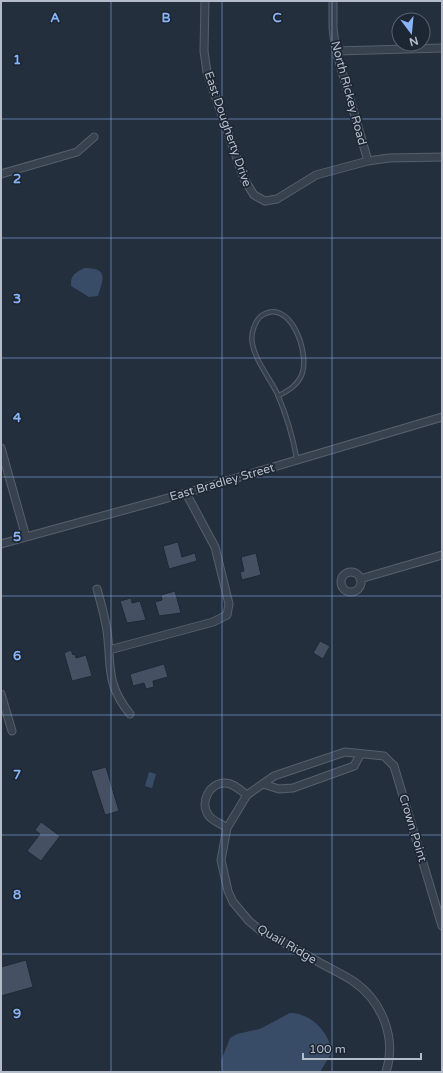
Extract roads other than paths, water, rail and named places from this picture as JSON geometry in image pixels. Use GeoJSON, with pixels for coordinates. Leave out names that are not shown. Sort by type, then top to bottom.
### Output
{"type":"FeatureCollection","features":[{"type":"Feature","properties":{"kind":"street","name":"East Dougherty Drive"},"geometry":{"type":"LineString","coordinates":[[204,1],[204,51],[212,89],[249,190],[254,195],[265,201],[277,199],[316,175],[368,161]]}},
{"type":"Feature","properties":{"kind":"street","name":"North Rickey Road"},"geometry":{"type":"LineString","coordinates":[[333,1],[333,28],[336,51],[368,161]]}},
{"type":"Feature","properties":{"kind":"street"},"geometry":{"type":"LineString","coordinates":[[336,51],[442,48]]}},
{"type":"Feature","properties":{"kind":"street"},"geometry":{"type":"LineString","coordinates":[[1,174],[77,152],[94,137]]}},
{"type":"Feature","properties":{"kind":"street"},"geometry":{"type":"LineString","coordinates":[[368,161],[389,158],[442,157]]}},
{"type":"Feature","properties":{"kind":"street","name":"East Bradley Street"},"geometry":{"type":"LineString","coordinates":[[1,544],[186,493],[442,417]]}},
{"type":"Feature","properties":{"kind":"street"},"geometry":{"type":"LineString","coordinates":[[1,448],[26,537]]}},
{"type":"Feature","properties":{"kind":"street"},"geometry":{"type":"LineString","coordinates":[[109,650],[213,622],[227,615],[229,604],[215,547],[186,493]]}},
{"type":"Feature","properties":{"kind":"street"},"geometry":{"type":"LineString","coordinates":[[360,579],[442,554]]}},
{"type":"Feature","properties":{"kind":"street"},"geometry":{"type":"LineString","coordinates":[[97,589],[105,618],[110,674],[119,701],[130,714]]}},
{"type":"Feature","properties":{"kind":"street"},"geometry":{"type":"LineString","coordinates":[[1,694],[12,731]]}},
{"type":"Feature","properties":{"kind":"street","name":"Quail Ridge"},"geometry":{"type":"LineString","coordinates":[[360,755],[345,752],[274,776],[247,795],[227,828],[222,860],[228,892],[233,902],[249,921],[261,931],[352,981],[374,1001],[383,1016],[390,1045],[389,1062],[386,1072]]}},
{"type":"Feature","properties":{"kind":"street","name":"Crown Point"},"geometry":{"type":"LineString","coordinates":[[360,755],[369,754],[384,756],[394,766],[442,926]]}},
{"type":"Feature","properties":{"kind":"street"},"geometry":{"type":"LineString","coordinates":[[263,784],[279,789],[293,788],[354,766],[360,755]]}},
{"type":"Feature","properties":{"kind":"street"},"geometry":{"type":"LineString","coordinates":[[227,828],[210,817],[205,809],[205,800],[211,790],[217,785],[226,783],[235,786],[247,795]]}},
{"type":"Feature","properties":{"kind":"lane"},"geometry":{"type":"LineString","coordinates":[[278,396],[285,393],[298,381],[302,373],[303,353],[298,335],[292,322],[287,318],[273,313],[260,318],[255,325],[252,341],[254,351],[278,396],[294,441],[297,460]]}},
{"type":"Feature","properties":{"kind":"water"},"geometry":{"type":"Polygon","coordinates":[[[85,268],[98,270],[101,272],[102,280],[98,296],[89,297],[71,286],[74,274],[85,268]]]}},
{"type":"Feature","properties":{"kind":"water"},"geometry":{"type":"Polygon","coordinates":[[[149,772],[156,774],[152,788],[145,786],[149,772]]]}},
{"type":"Feature","properties":{"kind":"water"},"geometry":{"type":"Polygon","coordinates":[[[290,1013],[305,1016],[312,1020],[327,1037],[332,1052],[320,1072],[222,1072],[221,1061],[230,1038],[237,1034],[260,1029],[290,1013]]]}}]}
